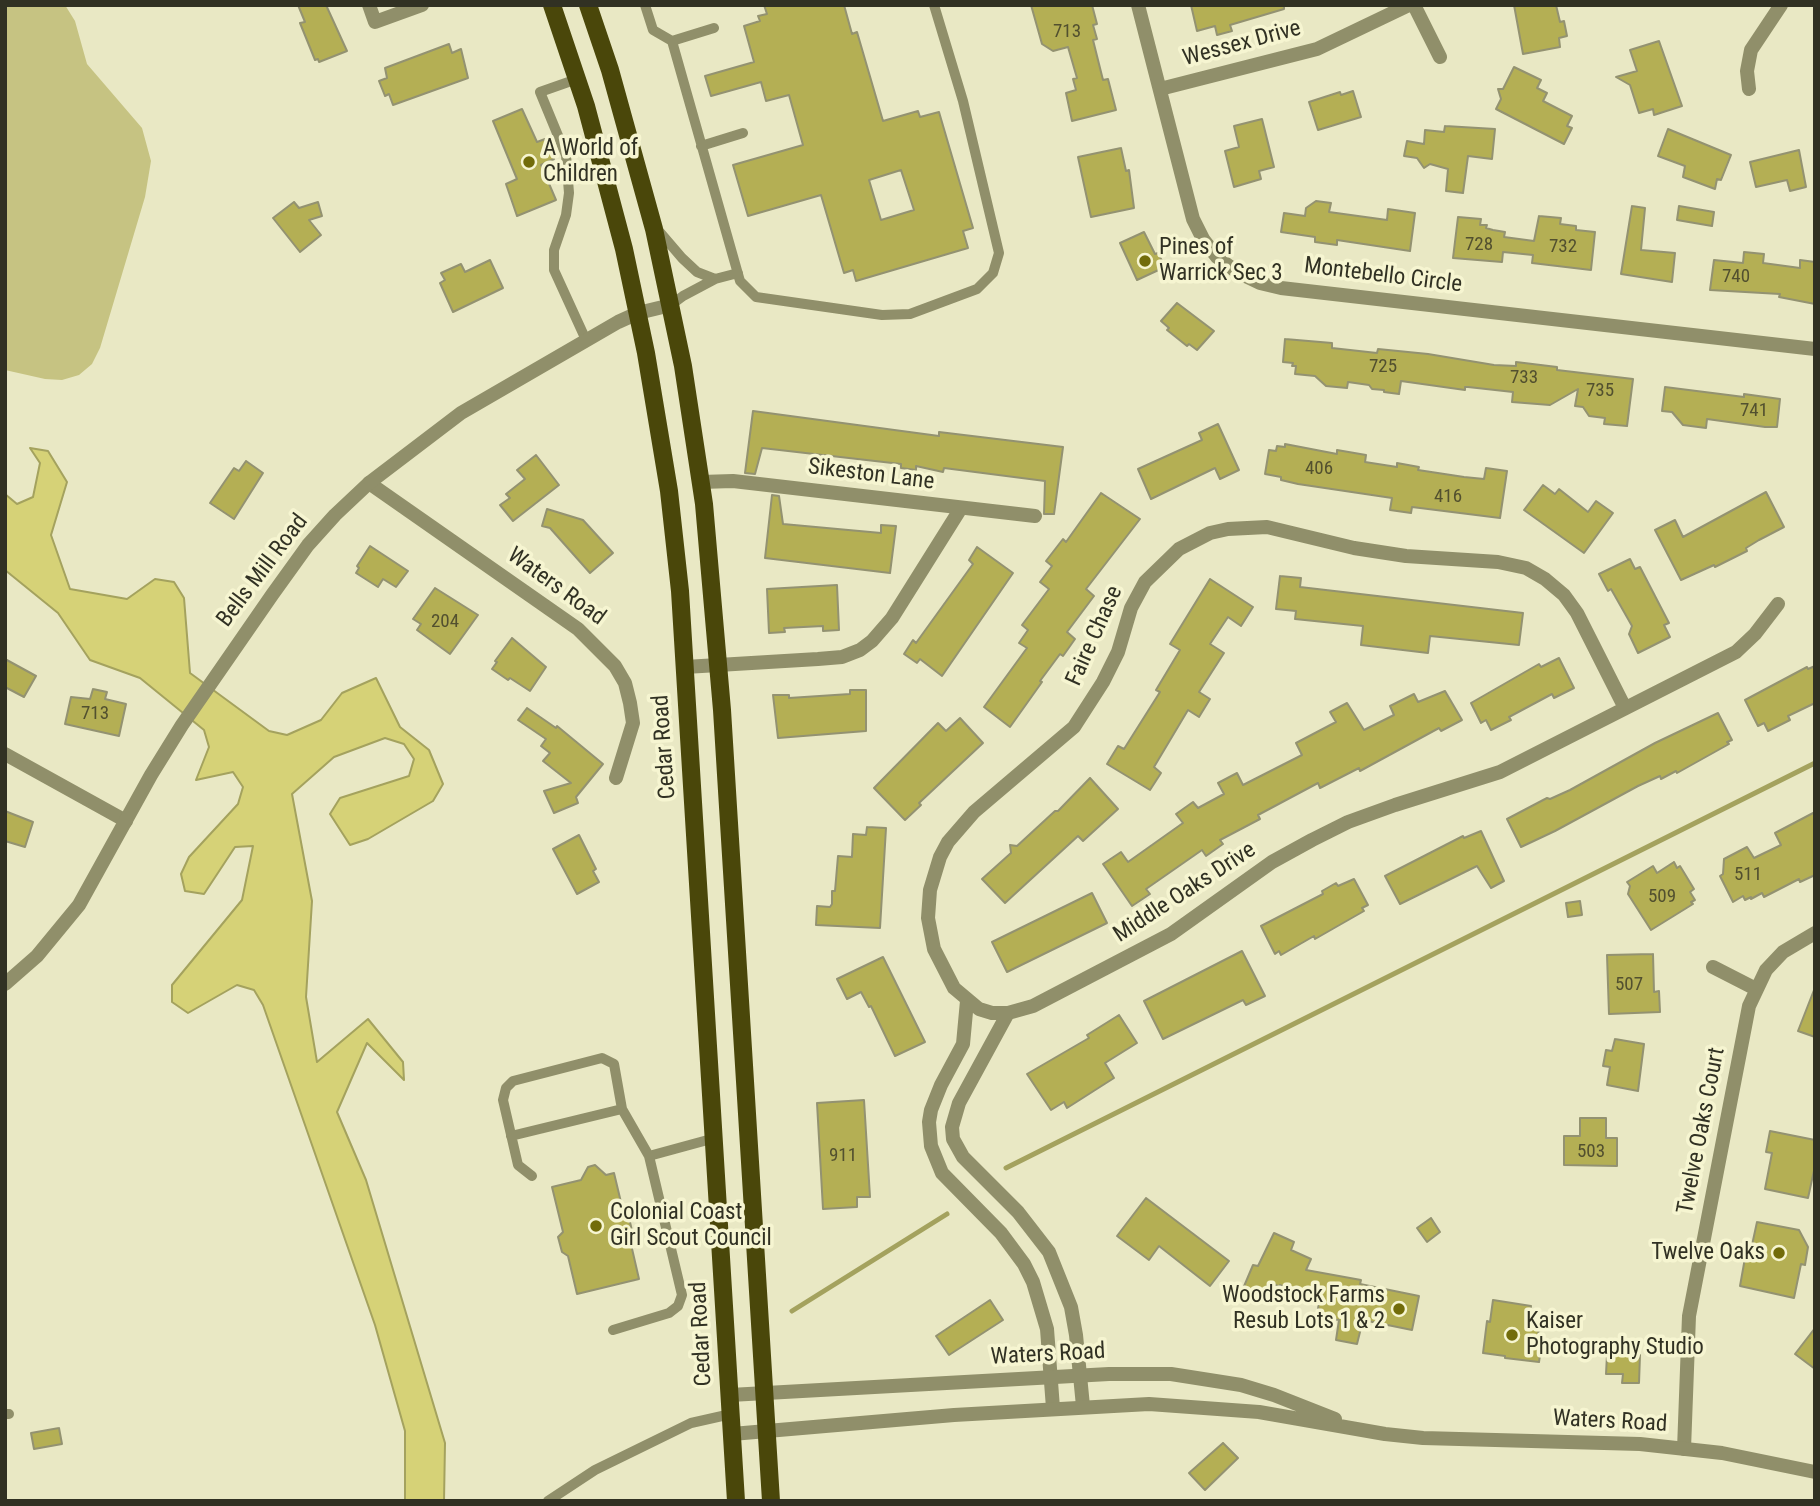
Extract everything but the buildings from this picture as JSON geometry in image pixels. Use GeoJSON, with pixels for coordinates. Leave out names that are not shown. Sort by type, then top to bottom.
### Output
{"type":"FeatureCollection","features":[{"type":"Feature","properties":{"kind":"main road","name":"Cedar Road"},"geometry":{"type":"LineString","coordinates":[[552,5],[607,179],[638,313],[669,491],[680,591],[736,1501]]}},
{"type":"Feature","properties":{"kind":"main road"},"geometry":{"type":"LineString","coordinates":[[588,5],[614,83],[652,222],[671,305],[702,482],[719,665],[771,1501]]}},
{"type":"Feature","properties":{"kind":"street"},"geometry":{"type":"LineString","coordinates":[[369,5],[375,22],[422,5]]}},
{"type":"Feature","properties":{"kind":"street","name":"Montebello Circle"},"geometry":{"type":"LineString","coordinates":[[1138,5],[1189,208],[1203,239],[1217,257],[1237,272],[1260,283],[1281,288],[1815,349]]}},
{"type":"Feature","properties":{"kind":"street"},"geometry":{"type":"LineString","coordinates":[[1412,5],[1440,57]]}},
{"type":"Feature","properties":{"kind":"street","name":"Wessex Drive"},"geometry":{"type":"LineString","coordinates":[[1160,89],[1317,48],[1412,5]]}},
{"type":"Feature","properties":{"kind":"street"},"geometry":{"type":"LineString","coordinates":[[1749,89],[1747,71],[1751,50],[1781,5]]}},
{"type":"Feature","properties":{"kind":"street","name":"Bells Mill Road"},"geometry":{"type":"LineString","coordinates":[[5,984],[37,956],[79,905],[182,725],[308,545],[335,515],[369,482],[461,413],[638,313],[671,305]]}},
{"type":"Feature","properties":{"kind":"street","name":"Sikeston Lane"},"geometry":{"type":"LineString","coordinates":[[702,482],[733,481],[1035,516]]}},
{"type":"Feature","properties":{"kind":"street","name":"Waters Road"},"geometry":{"type":"LineString","coordinates":[[369,482],[578,629],[615,666],[625,683],[633,723],[616,778]]}},
{"type":"Feature","properties":{"kind":"street"},"geometry":{"type":"LineString","coordinates":[[685,667],[842,657],[859,650],[872,641],[892,618],[961,508]]}},
{"type":"Feature","properties":{"kind":"street","name":"Faire Chase"},"geometry":{"type":"LineString","coordinates":[[967,1001],[954,988],[934,949],[928,918],[930,890],[940,857],[948,842],[974,812],[1074,727],[1103,682],[1118,652],[1131,608],[1145,582],[1179,549],[1193,540],[1228,528],[1267,527],[1354,548],[1406,556],[1499,562],[1526,568],[1564,595],[1577,612],[1625,708]]}},
{"type":"Feature","properties":{"kind":"street","name":"Middle Oaks Drive"},"geometry":{"type":"LineString","coordinates":[[1008,1013],[1033,1006],[1171,934],[1272,862],[1312,839],[1395,805],[1500,772],[1736,652],[1755,634],[1778,604]]}},
{"type":"Feature","properties":{"kind":"street"},"geometry":{"type":"LineString","coordinates":[[5,754],[126,821]]}},
{"type":"Feature","properties":{"kind":"street","name":"Twelve Oaks Court"},"geometry":{"type":"LineString","coordinates":[[1684,1449],[1689,1316],[1749,1006],[1766,970],[1783,951],[1815,933]]}},
{"type":"Feature","properties":{"kind":"street"},"geometry":{"type":"LineString","coordinates":[[1713,967],[1756,989]]}},
{"type":"Feature","properties":{"kind":"street"},"geometry":{"type":"LineString","coordinates":[[1053,1408],[1044,1314],[1024,1264],[1001,1233],[942,1173],[931,1146],[931,1110],[941,1085],[960,1052],[967,1001],[992,1013],[1008,1013],[959,1104],[952,1127],[953,1139],[963,1157],[1018,1212],[1049,1252],[1070,1307],[1083,1406]]}},
{"type":"Feature","properties":{"kind":"street","name":"Waters Road"},"geometry":{"type":"LineString","coordinates":[[730,1395],[1080,1375],[1171,1374],[1218,1380],[1274,1395],[1359,1429]]}},
{"type":"Feature","properties":{"kind":"street","name":"Waters Road"},"geometry":{"type":"LineString","coordinates":[[732,1434],[1053,1408],[1149,1404],[1259,1412],[1423,1438],[1582,1442],[1684,1449],[1722,1453],[1815,1472]]}},
{"type":"Feature","properties":{"kind":"lane"},"geometry":{"type":"LineString","coordinates":[[645,5],[653,30],[672,41],[740,281],[756,297],[882,315],[910,314],[977,289],[993,273],[999,253],[963,101],[934,5]]}},
{"type":"Feature","properties":{"kind":"lane"},"geometry":{"type":"LineString","coordinates":[[672,41],[713,28]]}},
{"type":"Feature","properties":{"kind":"lane"},"geometry":{"type":"LineString","coordinates":[[577,79],[540,92],[565,155],[569,193],[566,215],[554,250],[554,270],[586,340]]}},
{"type":"Feature","properties":{"kind":"lane"},"geometry":{"type":"LineString","coordinates":[[701,146],[743,133]]}},
{"type":"Feature","properties":{"kind":"lane"},"geometry":{"type":"LineString","coordinates":[[652,222],[682,258],[698,272],[715,279]]}},
{"type":"Feature","properties":{"kind":"lane"},"geometry":{"type":"LineString","coordinates":[[671,305],[715,279],[738,273]]}},
{"type":"Feature","properties":{"kind":"lane"},"geometry":{"type":"LineString","coordinates":[[532,1177],[518,1165],[503,1100],[506,1088],[513,1081],[595,1059],[603,1058],[614,1065],[622,1109],[649,1156],[682,1295],[678,1306],[669,1313],[613,1330]]}},
{"type":"Feature","properties":{"kind":"lane"},"geometry":{"type":"LineString","coordinates":[[512,1136],[622,1109]]}},
{"type":"Feature","properties":{"kind":"lane"},"geometry":{"type":"LineString","coordinates":[[649,1156],[715,1138]]}},
{"type":"Feature","properties":{"kind":"lane"},"geometry":{"type":"LineString","coordinates":[[548,1501],[595,1470],[691,1423],[731,1414]]}},
{"type":"Feature","properties":{"kind":"shaded area"},"geometry":{"type":"Polygon","coordinates":[[[5,5],[65,5],[75,21],[87,64],[142,128],[151,161],[145,197],[100,348],[92,364],[79,375],[62,380],[5,370],[5,5]]]}},
{"type":"Feature","properties":{"kind":"shaded area"},"geometry":{"type":"Polygon","coordinates":[[[30,448],[48,451],[67,482],[51,535],[70,589],[127,599],[155,579],[174,582],[184,598],[190,673],[269,731],[287,735],[321,720],[342,693],[376,678],[400,727],[429,750],[443,784],[433,801],[368,839],[350,845],[330,814],[340,798],[409,776],[414,759],[404,744],[385,738],[334,757],[292,794],[312,901],[306,997],[317,1062],[368,1019],[403,1062],[404,1080],[367,1043],[337,1112],[366,1180],[445,1443],[444,1501],[405,1501],[405,1431],[375,1325],[263,1005],[254,990],[237,985],[188,1013],[172,1002],[172,985],[242,900],[253,846],[235,847],[204,894],[185,891],[181,874],[189,857],[238,804],[243,787],[233,772],[196,780],[209,747],[204,730],[140,678],[90,660],[58,613],[5,570],[5,494],[17,504],[33,497],[40,463],[30,448]]]}},
{"type":"Feature","properties":{"kind":"waterway"},"geometry":{"type":"LineString","coordinates":[[1006,1168],[1815,763]]}},
{"type":"Feature","properties":{"kind":"waterway"},"geometry":{"type":"LineString","coordinates":[[792,1311],[947,1214]]}},
{"type":"Feature","properties":{"kind":"place","name":"A World of Children"},"geometry":{"type":"Point","coordinates":[529,162]}},
{"type":"Feature","properties":{"kind":"place","name":"Pines of Warrick Sec 3"},"geometry":{"type":"Point","coordinates":[1145,261]}},
{"type":"Feature","properties":{"kind":"place","name":"Colonial Coast Girl Scout Council"},"geometry":{"type":"Point","coordinates":[596,1226]}},
{"type":"Feature","properties":{"kind":"place","name":"Twelve Oaks"},"geometry":{"type":"Point","coordinates":[1779,1253]}},
{"type":"Feature","properties":{"kind":"place","name":"Woodstock Farms Resub Lots 1 & 2"},"geometry":{"type":"Point","coordinates":[1399,1309]}},
{"type":"Feature","properties":{"kind":"place","name":"Kaiser Photography Studio"},"geometry":{"type":"Point","coordinates":[1512,1335]}}]}
